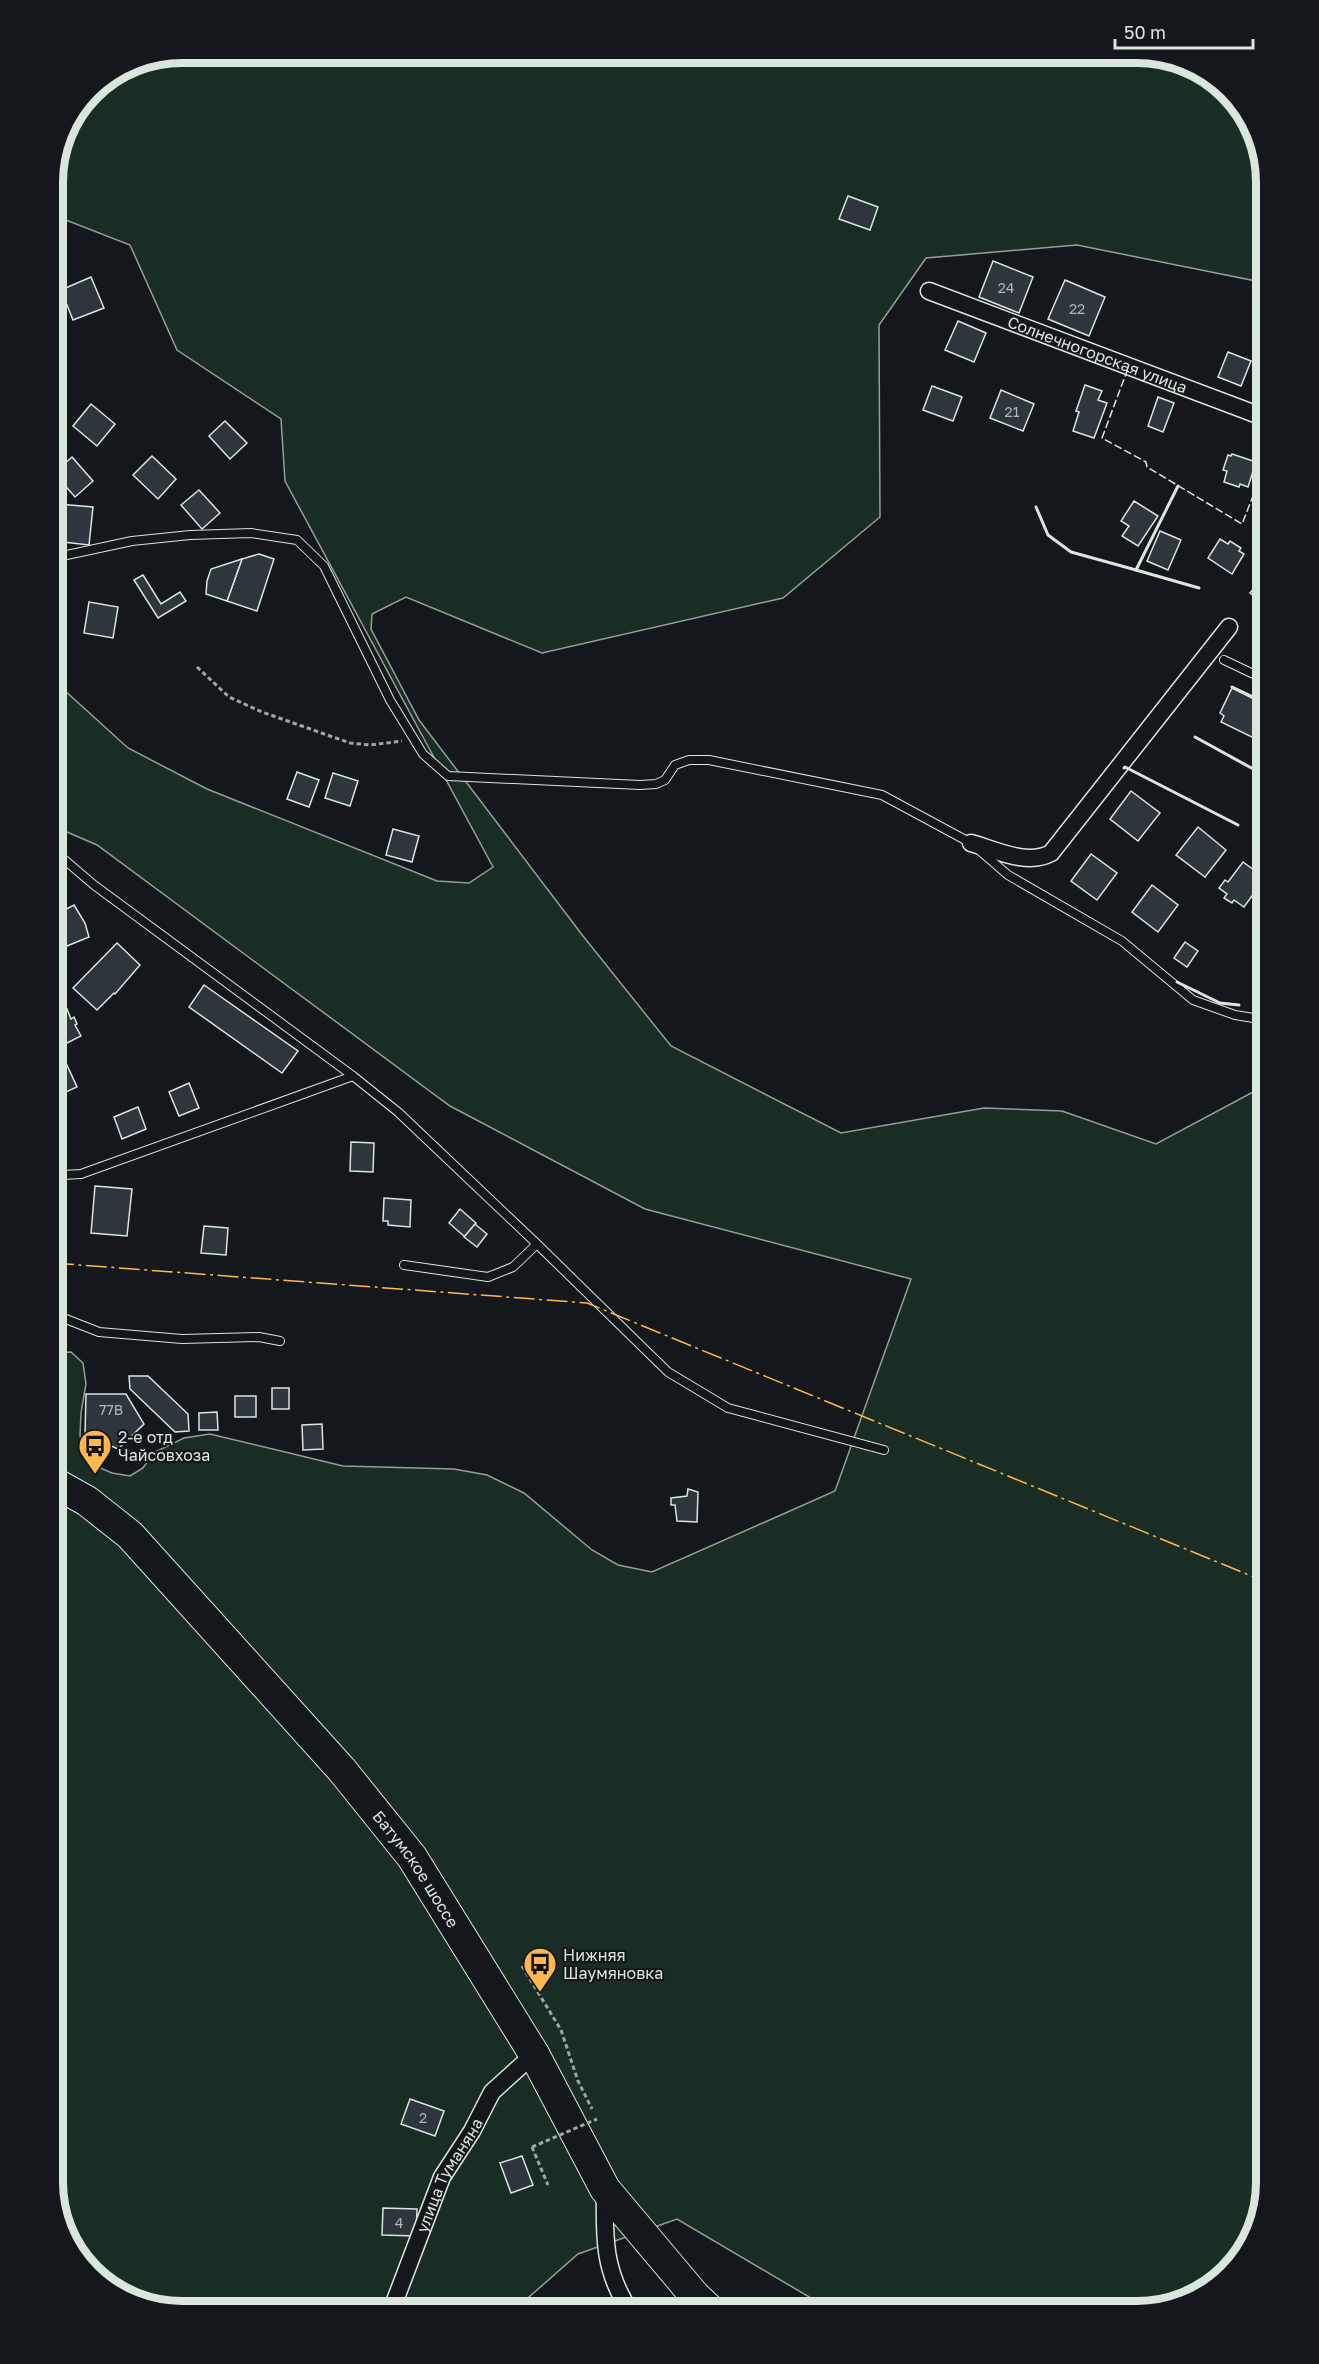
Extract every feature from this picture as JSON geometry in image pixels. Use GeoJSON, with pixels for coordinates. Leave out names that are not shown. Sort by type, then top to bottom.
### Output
{"type":"FeatureCollection","features":[{"type":"Feature","properties":{"kind":"highway","name":"Батумское шоссе"},"geometry":{"type":"LineString","coordinates":[[63,1488],[87,1501],[130,1535],[342,1770],[412,1857],[534,2054],[606,2189],[700,2301]]}},
{"type":"Feature","properties":{"kind":"street","name":"Солнечногорская улица"},"geometry":{"type":"LineString","coordinates":[[929,291],[1256,413]]}},
{"type":"Feature","properties":{"kind":"street"},"geometry":{"type":"LineString","coordinates":[[971,843],[1030,859],[1042,858],[1051,853],[1229,627]]}},
{"type":"Feature","properties":{"kind":"street","name":"улица Туманяна"},"geometry":{"type":"LineString","coordinates":[[395,2301],[442,2177],[472,2131],[492,2092],[534,2054]]}},
{"type":"Feature","properties":{"kind":"street"},"geometry":{"type":"LineString","coordinates":[[606,2189],[604,2230],[610,2274],[623,2301]]}},
{"type":"Feature","properties":{"kind":"lane"},"geometry":{"type":"LineString","coordinates":[[63,556],[132,541],[190,535],[251,533],[297,540],[324,566],[346,608],[364,651],[423,754],[448,776],[640,785],[656,784],[665,780],[675,765],[689,760],[709,760],[882,795],[971,843],[1008,875],[1122,941],[1193,1000],[1235,1015],[1256,1018]]}},
{"type":"Feature","properties":{"kind":"lane"},"geometry":{"type":"LineString","coordinates":[[1224,660],[1256,675]]}},
{"type":"Feature","properties":{"kind":"lane"},"geometry":{"type":"LineString","coordinates":[[63,859],[94,885],[353,1076],[398,1112],[668,1372],[728,1408],[884,1450]]}},
{"type":"Feature","properties":{"kind":"lane"},"geometry":{"type":"LineString","coordinates":[[63,1173],[81,1174],[353,1076]]}},
{"type":"Feature","properties":{"kind":"lane"},"geometry":{"type":"LineString","coordinates":[[404,1265],[488,1277],[513,1267],[537,1244]]}},
{"type":"Feature","properties":{"kind":"lane"},"geometry":{"type":"LineString","coordinates":[[63,1318],[99,1332],[182,1339],[259,1337],[280,1341]]}},
{"type":"Feature","properties":{"kind":"path"},"geometry":{"type":"LineString","coordinates":[[197,667],[229,697],[350,743],[370,746],[414,739]]}},
{"type":"Feature","properties":{"kind":"path"},"geometry":{"type":"LineString","coordinates":[[522,1966],[561,2030],[578,2081],[592,2109]]}},
{"type":"Feature","properties":{"kind":"path"},"geometry":{"type":"LineString","coordinates":[[548,2185],[532,2147],[597,2119]]}},
{"type":"Feature","properties":{"kind":"green space"},"geometry":{"type":"Polygon","coordinates":[[[1145,63],[1175,69],[1203,83],[1226,104],[1244,130],[1250,144],[1256,174],[1256,281],[1077,245],[926,258],[879,325],[880,517],[783,598],[542,653],[406,597],[372,614],[371,629],[419,720],[583,936],[671,1046],[841,1133],[984,1108],[1062,1111],[1156,1144],[1256,1090],[1256,2182],[1250,2220],[1236,2248],[1215,2271],[1196,2285],[1175,2295],[1137,2301],[816,2301],[677,2219],[578,2254],[524,2301],[174,2301],[144,2295],[116,2281],[98,2266],[79,2241],[67,2213],[63,2182],[63,1352],[71,1352],[83,1363],[86,1384],[80,1436],[93,1465],[112,1473],[130,1476],[143,1468],[153,1453],[184,1438],[210,1434],[343,1466],[454,1469],[487,1475],[524,1493],[592,1550],[618,1565],[652,1572],[835,1491],[911,1279],[645,1209],[450,1106],[97,845],[63,830],[63,689],[128,748],[207,789],[437,881],[469,883],[493,867],[285,481],[281,419],[177,350],[130,245],[63,219],[63,174],[67,151],[79,123],[98,98],[130,75],[167,64],[1145,63]]]}},
{"type":"Feature","properties":{"kind":"building"},"geometry":{"type":"Polygon","coordinates":[[[848,196],[878,207],[870,230],[839,219],[848,196]]]}},
{"type":"Feature","properties":{"kind":"building"},"geometry":{"type":"Polygon","coordinates":[[[993,261],[1033,277],[1019,313],[979,297],[993,261]]]}},
{"type":"Feature","properties":{"kind":"building"},"geometry":{"type":"Polygon","coordinates":[[[91,277],[104,308],[73,320],[63,295],[63,289],[91,277]]]}},
{"type":"Feature","properties":{"kind":"building"},"geometry":{"type":"Polygon","coordinates":[[[1065,280],[1105,297],[1089,336],[1048,319],[1065,280]]]}},
{"type":"Feature","properties":{"kind":"building"},"geometry":{"type":"Polygon","coordinates":[[[958,321],[986,333],[974,362],[945,350],[958,321]]]}},
{"type":"Feature","properties":{"kind":"building"},"geometry":{"type":"Polygon","coordinates":[[[1228,352],[1251,361],[1241,386],[1218,377],[1228,352]]]}},
{"type":"Feature","properties":{"kind":"building"},"geometry":{"type":"Polygon","coordinates":[[[1085,385],[1102,391],[1098,400],[1107,403],[1094,438],[1073,431],[1079,412],[1076,411],[1085,385]]]}},
{"type":"Feature","properties":{"kind":"building"},"geometry":{"type":"Polygon","coordinates":[[[932,386],[962,397],[953,421],[923,410],[932,386]]]}},
{"type":"Feature","properties":{"kind":"building"},"geometry":{"type":"Polygon","coordinates":[[[1001,390],[1034,404],[1023,431],[990,418],[1001,390]]]}},
{"type":"Feature","properties":{"kind":"building"},"geometry":{"type":"Polygon","coordinates":[[[1158,397],[1174,403],[1163,432],[1148,426],[1158,397]]]}},
{"type":"Feature","properties":{"kind":"building"},"geometry":{"type":"Polygon","coordinates":[[[91,404],[115,424],[97,446],[73,426],[91,404]]]}},
{"type":"Feature","properties":{"kind":"building"},"geometry":{"type":"Polygon","coordinates":[[[225,421],[247,443],[230,459],[209,436],[225,421]]]}},
{"type":"Feature","properties":{"kind":"building"},"geometry":{"type":"Polygon","coordinates":[[[1232,454],[1256,462],[1248,487],[1240,484],[1239,487],[1224,482],[1227,471],[1223,470],[1228,455],[1232,454]]]}},
{"type":"Feature","properties":{"kind":"building"},"geometry":{"type":"Polygon","coordinates":[[[152,456],[176,479],[158,499],[133,475],[152,456]]]}},
{"type":"Feature","properties":{"kind":"building"},"geometry":{"type":"Polygon","coordinates":[[[72,457],[93,481],[75,497],[63,483],[63,465],[72,457]]]}},
{"type":"Feature","properties":{"kind":"building"},"geometry":{"type":"Polygon","coordinates":[[[199,490],[220,513],[202,529],[181,505],[199,490]]]}},
{"type":"Feature","properties":{"kind":"building"},"geometry":{"type":"Polygon","coordinates":[[[1134,501],[1158,516],[1138,546],[1122,536],[1129,526],[1121,521],[1134,501]]]}},
{"type":"Feature","properties":{"kind":"building"},"geometry":{"type":"Polygon","coordinates":[[[63,504],[93,507],[89,545],[63,542],[63,504]]]}},
{"type":"Feature","properties":{"kind":"building"},"geometry":{"type":"Polygon","coordinates":[[[1160,531],[1181,540],[1168,570],[1147,561],[1160,531]]]}},
{"type":"Feature","properties":{"kind":"building"},"geometry":{"type":"Polygon","coordinates":[[[1220,539],[1228,544],[1230,541],[1241,548],[1239,551],[1244,554],[1232,574],[1208,558],[1220,539]]]}},
{"type":"Feature","properties":{"kind":"building"},"geometry":{"type":"Polygon","coordinates":[[[259,554],[274,559],[257,611],[227,601],[242,559],[259,554]]]}},
{"type":"Feature","properties":{"kind":"building"},"geometry":{"type":"Polygon","coordinates":[[[242,559],[227,601],[206,594],[211,569],[242,559]]]}},
{"type":"Feature","properties":{"kind":"building"},"geometry":{"type":"Polygon","coordinates":[[[143,575],[161,604],[180,592],[186,601],[158,618],[134,580],[143,575]]]}},
{"type":"Feature","properties":{"kind":"building"},"geometry":{"type":"Polygon","coordinates":[[[1256,586],[1256,598],[1250,593],[1256,586]]]}},
{"type":"Feature","properties":{"kind":"building"},"geometry":{"type":"Polygon","coordinates":[[[89,602],[118,607],[113,638],[84,633],[89,602]]]}},
{"type":"Feature","properties":{"kind":"building"},"geometry":{"type":"Polygon","coordinates":[[[1232,688],[1256,700],[1256,739],[1221,722],[1224,716],[1220,713],[1232,688]]]}},
{"type":"Feature","properties":{"kind":"building"},"geometry":{"type":"Polygon","coordinates":[[[297,772],[319,780],[309,807],[287,799],[297,772]]]}},
{"type":"Feature","properties":{"kind":"building"},"geometry":{"type":"Polygon","coordinates":[[[333,773],[358,781],[350,806],[325,798],[333,773]]]}},
{"type":"Feature","properties":{"kind":"building"},"geometry":{"type":"Polygon","coordinates":[[[1131,791],[1160,813],[1138,841],[1110,819],[1131,791]]]}},
{"type":"Feature","properties":{"kind":"building"},"geometry":{"type":"Polygon","coordinates":[[[1198,827],[1226,850],[1205,877],[1176,855],[1198,827]]]}},
{"type":"Feature","properties":{"kind":"building"},"geometry":{"type":"Polygon","coordinates":[[[393,829],[419,836],[412,862],[386,855],[393,829]]]}},
{"type":"Feature","properties":{"kind":"building"},"geometry":{"type":"Polygon","coordinates":[[[1091,854],[1117,873],[1097,900],[1071,881],[1091,854]]]}},
{"type":"Feature","properties":{"kind":"building"},"geometry":{"type":"Polygon","coordinates":[[[1243,862],[1256,871],[1256,890],[1244,907],[1234,900],[1232,903],[1224,898],[1227,894],[1219,888],[1225,880],[1228,882],[1243,862]]]}},
{"type":"Feature","properties":{"kind":"building"},"geometry":{"type":"Polygon","coordinates":[[[1152,885],[1178,905],[1158,932],[1132,912],[1152,885]]]}},
{"type":"Feature","properties":{"kind":"building"},"geometry":{"type":"Polygon","coordinates":[[[74,905],[85,923],[89,937],[67,946],[63,937],[63,911],[74,905]]]}},
{"type":"Feature","properties":{"kind":"building"},"geometry":{"type":"Polygon","coordinates":[[[1185,942],[1198,951],[1187,967],[1174,958],[1185,942]]]}},
{"type":"Feature","properties":{"kind":"building"},"geometry":{"type":"Polygon","coordinates":[[[117,943],[140,965],[115,994],[97,1010],[73,988],[117,943]]]}},
{"type":"Feature","properties":{"kind":"building"},"geometry":{"type":"Polygon","coordinates":[[[204,985],[298,1051],[282,1073],[189,1007],[204,985]]]}},
{"type":"Feature","properties":{"kind":"building"},"geometry":{"type":"Polygon","coordinates":[[[67,1009],[71,1019],[74,1017],[77,1024],[75,1025],[81,1036],[63,1045],[63,1011],[67,1009]]]}},
{"type":"Feature","properties":{"kind":"building"},"geometry":{"type":"Polygon","coordinates":[[[66,1063],[77,1087],[63,1093],[63,1064],[66,1063]]]}},
{"type":"Feature","properties":{"kind":"building"},"geometry":{"type":"Polygon","coordinates":[[[189,1083],[199,1108],[179,1116],[169,1092],[189,1083]]]}},
{"type":"Feature","properties":{"kind":"building"},"geometry":{"type":"Polygon","coordinates":[[[138,1107],[146,1129],[122,1139],[114,1117],[138,1107]]]}},
{"type":"Feature","properties":{"kind":"building"},"geometry":{"type":"Polygon","coordinates":[[[351,1142],[374,1143],[373,1172],[350,1171],[351,1142]]]}},
{"type":"Feature","properties":{"kind":"building"},"geometry":{"type":"Polygon","coordinates":[[[95,1186],[132,1189],[127,1236],[91,1233],[95,1186]]]}},
{"type":"Feature","properties":{"kind":"building"},"geometry":{"type":"Polygon","coordinates":[[[384,1198],[411,1200],[410,1227],[388,1225],[388,1221],[383,1221],[384,1198]]]}},
{"type":"Feature","properties":{"kind":"building"},"geometry":{"type":"Polygon","coordinates":[[[460,1209],[476,1223],[465,1237],[449,1223],[460,1209]]]}},
{"type":"Feature","properties":{"kind":"building"},"geometry":{"type":"Polygon","coordinates":[[[475,1224],[487,1234],[477,1247],[464,1237],[475,1224]]]}},
{"type":"Feature","properties":{"kind":"building"},"geometry":{"type":"Polygon","coordinates":[[[204,1226],[228,1228],[226,1255],[201,1253],[204,1226]]]}},
{"type":"Feature","properties":{"kind":"building"},"geometry":{"type":"Polygon","coordinates":[[[129,1376],[148,1376],[188,1414],[189,1431],[175,1432],[130,1389],[129,1376]]]}},
{"type":"Feature","properties":{"kind":"building"},"geometry":{"type":"Polygon","coordinates":[[[272,1388],[289,1388],[289,1409],[272,1409],[272,1388]]]}},
{"type":"Feature","properties":{"kind":"building"},"geometry":{"type":"Polygon","coordinates":[[[86,1394],[126,1394],[144,1424],[118,1449],[85,1434],[86,1394]]]}},
{"type":"Feature","properties":{"kind":"building"},"geometry":{"type":"Polygon","coordinates":[[[235,1396],[256,1396],[256,1417],[235,1417],[235,1396]]]}},
{"type":"Feature","properties":{"kind":"building"},"geometry":{"type":"Polygon","coordinates":[[[217,1412],[218,1430],[199,1430],[199,1413],[217,1412]]]}},
{"type":"Feature","properties":{"kind":"building"},"geometry":{"type":"Polygon","coordinates":[[[322,1424],[323,1449],[303,1450],[302,1425],[322,1424]]]}},
{"type":"Feature","properties":{"kind":"building"},"geometry":{"type":"Polygon","coordinates":[[[688,1489],[698,1492],[697,1522],[677,1521],[675,1505],[671,1505],[671,1498],[687,1496],[688,1489]]]}},
{"type":"Feature","properties":{"kind":"building"},"geometry":{"type":"Polygon","coordinates":[[[410,2099],[444,2111],[435,2136],[401,2124],[410,2099]]]}},
{"type":"Feature","properties":{"kind":"building"},"geometry":{"type":"Polygon","coordinates":[[[522,2156],[533,2185],[511,2193],[500,2163],[522,2156]]]}},
{"type":"Feature","properties":{"kind":"building"},"geometry":{"type":"Polygon","coordinates":[[[383,2208],[417,2209],[416,2236],[382,2235],[383,2208]]]}},
{"type":"Feature","properties":{"kind":"fence"},"geometry":{"type":"LineString","coordinates":[[1129,372],[1127,371],[1102,438],[1146,462],[1147,467],[1242,524],[1256,488]]}},
{"type":"Feature","properties":{"kind":"fence"},"geometry":{"type":"LineString","coordinates":[[1252,421],[1256,423]]}},
{"type":"Feature","properties":{"kind":"wall"},"geometry":{"type":"LineString","coordinates":[[1178,486],[1136,570],[1199,588]]}},
{"type":"Feature","properties":{"kind":"wall"},"geometry":{"type":"LineString","coordinates":[[1036,507],[1048,535],[1071,552],[1136,570]]}},
{"type":"Feature","properties":{"kind":"wall"},"geometry":{"type":"LineString","coordinates":[[1232,687],[1256,698]]}},
{"type":"Feature","properties":{"kind":"wall"},"geometry":{"type":"LineString","coordinates":[[1195,737],[1256,771]]}},
{"type":"Feature","properties":{"kind":"wall"},"geometry":{"type":"LineString","coordinates":[[1124,768],[1238,825]]}},
{"type":"Feature","properties":{"kind":"wall"},"geometry":{"type":"LineString","coordinates":[[1177,982],[1220,1003],[1239,1005]]}},
{"type":"Feature","properties":{"kind":"power"},"geometry":{"type":"LineString","coordinates":[[63,1264],[587,1303],[1256,1578]]}},
{"type":"Feature","properties":{"kind":"place","name":"2-е отд Чайсовхоза"},"geometry":{"type":"Point","coordinates":[95,1475]}},
{"type":"Feature","properties":{"kind":"place","name":"Нижняя Шаумяновка"},"geometry":{"type":"Point","coordinates":[540,1993]}}]}
